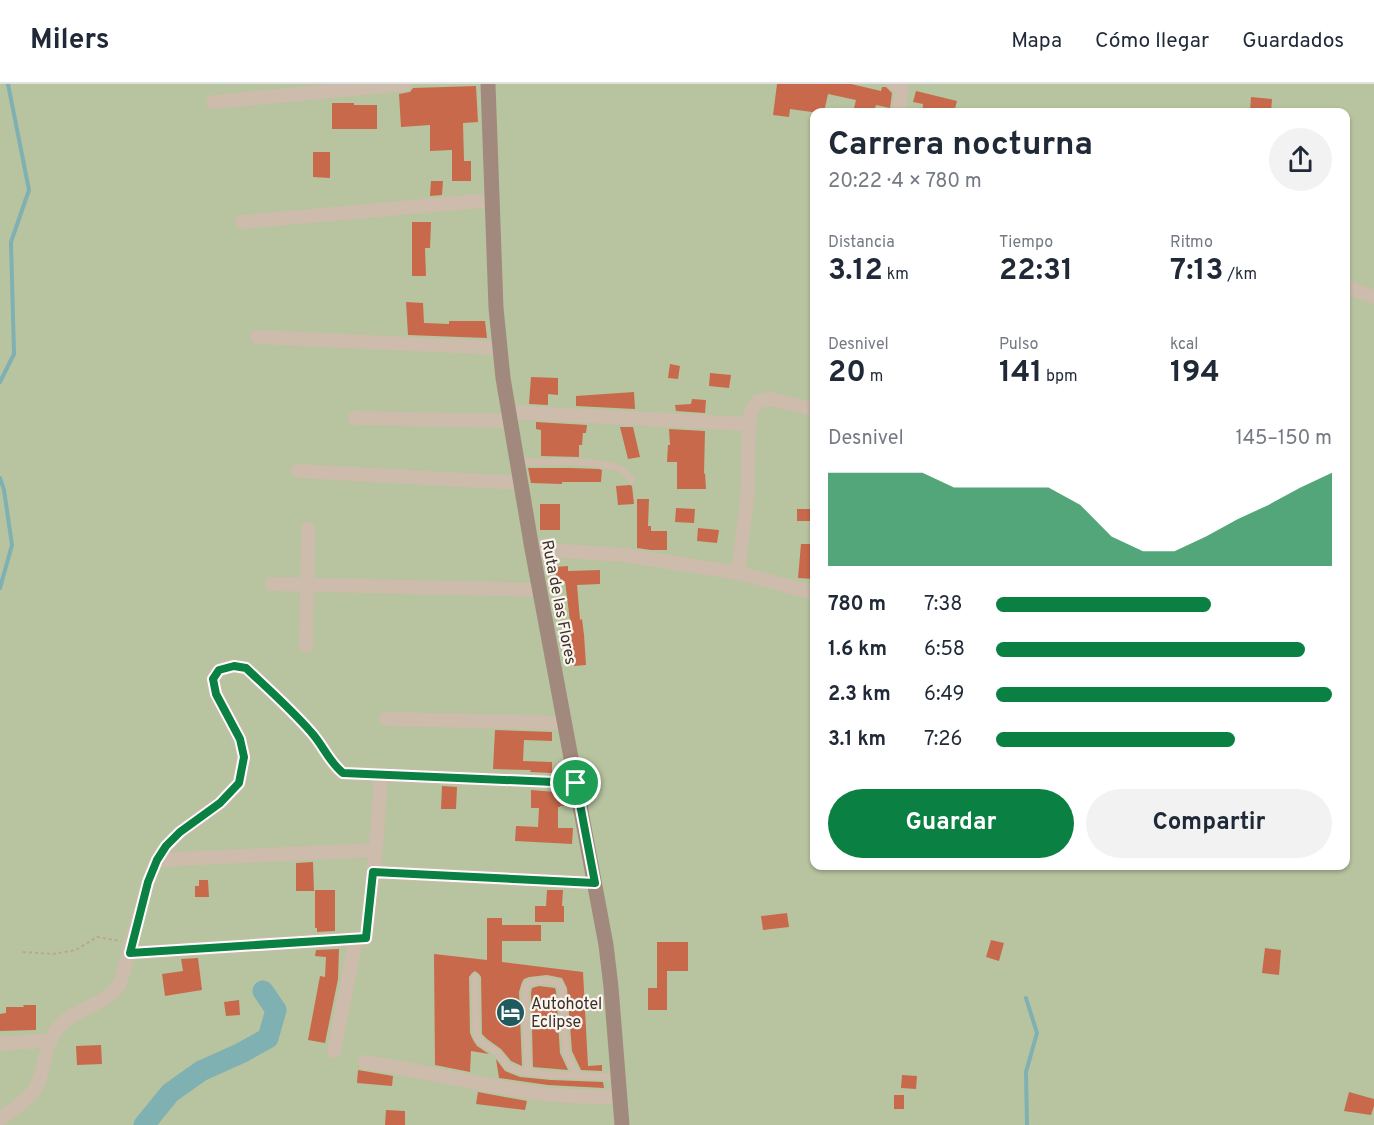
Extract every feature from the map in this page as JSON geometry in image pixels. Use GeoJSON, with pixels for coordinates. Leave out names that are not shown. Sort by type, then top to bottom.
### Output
{"type":"FeatureCollection","features":[{"type":"Feature","properties":{"kind":"main road","name":"Ruta de las Flores"},"geometry":{"type":"LineString","coordinates":[[488,84],[491,200],[499,348],[508,416],[539,590],[606,945],[622,1125]]}},
{"type":"Feature","properties":{"kind":"street"},"geometry":{"type":"LineString","coordinates":[[213,102],[405,84]]}},
{"type":"Feature","properties":{"kind":"street"},"geometry":{"type":"LineString","coordinates":[[899,85],[899,108]]}},
{"type":"Feature","properties":{"kind":"street"},"geometry":{"type":"LineString","coordinates":[[242,222],[491,200]]}},
{"type":"Feature","properties":{"kind":"street"},"geometry":{"type":"LineString","coordinates":[[1350,288],[1374,297]]}},
{"type":"Feature","properties":{"kind":"street"},"geometry":{"type":"LineString","coordinates":[[256,337],[499,348]]}},
{"type":"Feature","properties":{"kind":"street"},"geometry":{"type":"LineString","coordinates":[[738,573],[747,500],[751,411],[758,401],[771,399],[810,408]]}},
{"type":"Feature","properties":{"kind":"street"},"geometry":{"type":"LineString","coordinates":[[355,418],[508,416],[749,424]]}},
{"type":"Feature","properties":{"kind":"street"},"geometry":{"type":"LineString","coordinates":[[298,471],[520,483]]}},
{"type":"Feature","properties":{"kind":"street"},"geometry":{"type":"LineString","coordinates":[[306,646],[308,529]]}},
{"type":"Feature","properties":{"kind":"street"},"geometry":{"type":"LineString","coordinates":[[532,549],[624,555],[738,573],[810,591]]}},
{"type":"Feature","properties":{"kind":"street"},"geometry":{"type":"LineString","coordinates":[[272,584],[539,590]]}},
{"type":"Feature","properties":{"kind":"street"},"geometry":{"type":"LineString","coordinates":[[0,1119],[34,1091],[50,1040],[58,1027],[76,1013],[108,996],[120,984],[148,882],[166,846],[180,832],[220,803],[239,783],[244,757],[240,739],[216,694],[213,679],[219,670],[234,666],[246,668],[312,732],[334,766],[343,773],[576,783]]}},
{"type":"Feature","properties":{"kind":"street"},"geometry":{"type":"LineString","coordinates":[[386,719],[565,723]]}},
{"type":"Feature","properties":{"kind":"street"},"geometry":{"type":"LineString","coordinates":[[131,948],[366,938],[376,850],[381,775]]}},
{"type":"Feature","properties":{"kind":"street"},"geometry":{"type":"LineString","coordinates":[[157,860],[376,850]]}},
{"type":"Feature","properties":{"kind":"street"},"geometry":{"type":"LineString","coordinates":[[373,872],[595,883]]}},
{"type":"Feature","properties":{"kind":"street"},"geometry":{"type":"LineString","coordinates":[[334,1050],[356,939]]}},
{"type":"Feature","properties":{"kind":"street"},"geometry":{"type":"LineString","coordinates":[[0,1044],[50,1040]]}},
{"type":"Feature","properties":{"kind":"street"},"geometry":{"type":"LineString","coordinates":[[365,1062],[437,1074],[488,1086],[539,1093],[620,1097]]}},
{"type":"Feature","properties":{"kind":"lane"},"geometry":{"type":"LineString","coordinates":[[517,462],[582,462],[607,465],[624,470],[632,480]]}},
{"type":"Feature","properties":{"kind":"lane"},"geometry":{"type":"LineString","coordinates":[[475,977],[477,1039],[499,1054],[507,1065],[528,1072],[618,1077]]}},
{"type":"Feature","properties":{"kind":"lane"},"geometry":{"type":"LineString","coordinates":[[528,1072],[525,992],[527,984],[534,980],[551,981],[559,983],[562,990],[566,1052],[578,1076]]}},
{"type":"Feature","properties":{"kind":"path"},"geometry":{"type":"LineString","coordinates":[[23,952],[53,954],[76,950],[97,937],[131,948]]}},
{"type":"Feature","properties":{"kind":"green space"},"geometry":{"type":"Polygon","coordinates":[[[0,84],[1374,84],[1374,1125],[0,1125],[0,84]]]}},
{"type":"Feature","properties":{"kind":"building"},"geometry":{"type":"Polygon","coordinates":[[[777,84],[851,84],[881,91],[882,87],[886,87],[892,93],[890,108],[876,105],[875,108],[854,108],[856,100],[828,94],[825,108],[810,108],[810,112],[790,109],[789,117],[773,115],[777,84]]]}},
{"type":"Feature","properties":{"kind":"building"},"geometry":{"type":"Polygon","coordinates":[[[476,86],[478,122],[463,123],[464,161],[471,161],[471,181],[452,181],[452,150],[430,151],[430,125],[401,127],[399,94],[410,92],[413,88],[476,86]]]}},
{"type":"Feature","properties":{"kind":"building"},"geometry":{"type":"Polygon","coordinates":[[[916,91],[957,101],[955,108],[922,108],[923,104],[913,102],[916,91]]]}},
{"type":"Feature","properties":{"kind":"building"},"geometry":{"type":"Polygon","coordinates":[[[1251,97],[1272,99],[1271,108],[1250,108],[1251,97]]]}},
{"type":"Feature","properties":{"kind":"building"},"geometry":{"type":"Polygon","coordinates":[[[332,103],[377,105],[377,129],[332,129],[332,103]]]}},
{"type":"Feature","properties":{"kind":"building"},"geometry":{"type":"Polygon","coordinates":[[[313,152],[330,152],[330,178],[313,177],[313,152]]]}},
{"type":"Feature","properties":{"kind":"building"},"geometry":{"type":"Polygon","coordinates":[[[431,181],[443,181],[442,195],[430,196],[431,181]]]}},
{"type":"Feature","properties":{"kind":"building"},"geometry":{"type":"Polygon","coordinates":[[[412,222],[431,222],[430,248],[425,248],[426,276],[412,276],[412,222]]]}},
{"type":"Feature","properties":{"kind":"building"},"geometry":{"type":"Polygon","coordinates":[[[406,302],[423,303],[424,323],[449,324],[449,321],[485,321],[487,338],[408,335],[406,302]]]}},
{"type":"Feature","properties":{"kind":"building"},"geometry":{"type":"Polygon","coordinates":[[[670,364],[680,366],[678,379],[668,378],[670,364]]]}},
{"type":"Feature","properties":{"kind":"building"},"geometry":{"type":"Polygon","coordinates":[[[710,373],[731,375],[729,388],[709,386],[710,373]]]}},
{"type":"Feature","properties":{"kind":"building"},"geometry":{"type":"Polygon","coordinates":[[[531,377],[558,378],[558,395],[548,394],[548,405],[529,404],[531,377]]]}},
{"type":"Feature","properties":{"kind":"building"},"geometry":{"type":"Polygon","coordinates":[[[634,392],[635,409],[576,406],[576,396],[634,392]]]}},
{"type":"Feature","properties":{"kind":"building"},"geometry":{"type":"Polygon","coordinates":[[[692,399],[706,400],[705,413],[676,411],[675,405],[691,404],[692,399]]]}},
{"type":"Feature","properties":{"kind":"building"},"geometry":{"type":"Polygon","coordinates":[[[536,422],[587,425],[586,433],[583,433],[582,445],[579,445],[579,457],[541,456],[541,430],[536,429],[536,422]]]}},
{"type":"Feature","properties":{"kind":"building"},"geometry":{"type":"Polygon","coordinates":[[[620,427],[633,427],[640,457],[628,459],[620,427]]]}},
{"type":"Feature","properties":{"kind":"building"},"geometry":{"type":"Polygon","coordinates":[[[669,429],[705,431],[706,489],[677,489],[677,462],[667,462],[668,445],[670,445],[669,429]]]}},
{"type":"Feature","properties":{"kind":"building"},"geometry":{"type":"Polygon","coordinates":[[[528,468],[599,469],[602,470],[601,482],[531,483],[528,468]]]}},
{"type":"Feature","properties":{"kind":"building"},"geometry":{"type":"Polygon","coordinates":[[[630,485],[634,504],[618,505],[616,486],[630,485]]]}},
{"type":"Feature","properties":{"kind":"building"},"geometry":{"type":"Polygon","coordinates":[[[637,499],[649,499],[648,526],[651,526],[651,531],[667,531],[667,550],[637,548],[637,499]]]}},
{"type":"Feature","properties":{"kind":"building"},"geometry":{"type":"Polygon","coordinates":[[[540,504],[560,504],[560,530],[540,530],[540,504]]]}},
{"type":"Feature","properties":{"kind":"building"},"geometry":{"type":"Polygon","coordinates":[[[676,508],[695,509],[694,523],[675,522],[676,508]]]}},
{"type":"Feature","properties":{"kind":"building"},"geometry":{"type":"Polygon","coordinates":[[[797,509],[810,509],[810,521],[797,521],[797,509]]]}},
{"type":"Feature","properties":{"kind":"building"},"geometry":{"type":"Polygon","coordinates":[[[698,528],[719,530],[717,543],[697,541],[698,528]]]}},
{"type":"Feature","properties":{"kind":"building"},"geometry":{"type":"Polygon","coordinates":[[[801,544],[810,544],[810,579],[798,578],[801,544]]]}},
{"type":"Feature","properties":{"kind":"building"},"geometry":{"type":"Polygon","coordinates":[[[568,566],[568,571],[600,570],[600,584],[577,585],[586,665],[574,666],[571,634],[567,635],[566,621],[570,621],[565,581],[557,581],[555,567],[568,566]]]}},
{"type":"Feature","properties":{"kind":"building"},"geometry":{"type":"Polygon","coordinates":[[[495,730],[552,732],[552,741],[524,740],[523,761],[552,762],[552,773],[493,769],[495,730]]]}},
{"type":"Feature","properties":{"kind":"building"},"geometry":{"type":"Polygon","coordinates":[[[442,786],[457,787],[456,809],[441,809],[442,786]]]}},
{"type":"Feature","properties":{"kind":"building"},"geometry":{"type":"Polygon","coordinates":[[[531,790],[568,793],[568,806],[558,807],[558,828],[573,828],[572,844],[515,841],[516,826],[538,827],[539,808],[531,808],[531,790]]]}},
{"type":"Feature","properties":{"kind":"building"},"geometry":{"type":"Polygon","coordinates":[[[313,862],[314,891],[296,891],[296,863],[313,862]]]}},
{"type":"Feature","properties":{"kind":"building"},"geometry":{"type":"Polygon","coordinates":[[[199,880],[208,880],[209,897],[195,897],[195,886],[199,886],[199,880]]]}},
{"type":"Feature","properties":{"kind":"building"},"geometry":{"type":"Polygon","coordinates":[[[315,890],[335,890],[335,931],[317,932],[315,928],[315,890]]]}},
{"type":"Feature","properties":{"kind":"building"},"geometry":{"type":"Polygon","coordinates":[[[547,890],[563,890],[564,922],[535,922],[535,906],[546,906],[547,890]]]}},
{"type":"Feature","properties":{"kind":"building"},"geometry":{"type":"Polygon","coordinates":[[[787,913],[789,927],[763,930],[761,916],[787,913]]]}},
{"type":"Feature","properties":{"kind":"building"},"geometry":{"type":"Polygon","coordinates":[[[487,918],[502,918],[502,925],[541,925],[541,941],[502,941],[502,962],[583,972],[588,1066],[602,1065],[602,1071],[581,1070],[572,1051],[567,988],[562,978],[547,975],[529,977],[522,982],[519,992],[522,1066],[511,1061],[501,1049],[482,1034],[481,977],[475,971],[469,977],[470,1033],[477,1046],[489,1054],[471,1051],[470,1072],[435,1065],[434,954],[487,960],[487,918]]]}},
{"type":"Feature","properties":{"kind":"building"},"geometry":{"type":"Polygon","coordinates":[[[991,940],[1004,943],[999,961],[986,957],[991,940]]]}},
{"type":"Feature","properties":{"kind":"building"},"geometry":{"type":"Polygon","coordinates":[[[657,942],[688,942],[688,971],[667,971],[667,1010],[648,1010],[648,988],[657,988],[657,942]]]}},
{"type":"Feature","properties":{"kind":"building"},"geometry":{"type":"Polygon","coordinates":[[[1265,948],[1281,950],[1279,975],[1262,973],[1265,948]]]}},
{"type":"Feature","properties":{"kind":"building"},"geometry":{"type":"Polygon","coordinates":[[[339,949],[338,979],[325,1043],[308,1040],[320,976],[325,977],[326,957],[315,956],[316,950],[339,949]]]}},
{"type":"Feature","properties":{"kind":"building"},"geometry":{"type":"Polygon","coordinates":[[[198,958],[202,990],[165,996],[162,974],[183,971],[181,959],[198,958]]]}},
{"type":"Feature","properties":{"kind":"building"},"geometry":{"type":"Polygon","coordinates":[[[539,986],[555,988],[560,1053],[568,1070],[533,1067],[531,993],[532,988],[539,986]]]}},
{"type":"Feature","properties":{"kind":"building"},"geometry":{"type":"Polygon","coordinates":[[[239,1000],[240,1015],[226,1016],[224,1002],[239,1000]]]}},
{"type":"Feature","properties":{"kind":"building"},"geometry":{"type":"Polygon","coordinates":[[[23,1005],[36,1005],[36,1030],[0,1031],[0,1014],[6,1013],[6,1007],[24,1007],[23,1005]]]}},
{"type":"Feature","properties":{"kind":"building"},"geometry":{"type":"Polygon","coordinates":[[[101,1045],[102,1064],[77,1065],[76,1046],[101,1045]]]}},
{"type":"Feature","properties":{"kind":"building"},"geometry":{"type":"Polygon","coordinates":[[[496,1059],[505,1071],[520,1077],[603,1082],[604,1088],[548,1085],[499,1078],[496,1059]]]}},
{"type":"Feature","properties":{"kind":"building"},"geometry":{"type":"Polygon","coordinates":[[[358,1070],[393,1076],[392,1086],[357,1083],[358,1070]]]}},
{"type":"Feature","properties":{"kind":"building"},"geometry":{"type":"Polygon","coordinates":[[[902,1075],[917,1076],[916,1089],[901,1088],[902,1075]]]}},
{"type":"Feature","properties":{"kind":"building"},"geometry":{"type":"Polygon","coordinates":[[[478,1092],[527,1101],[525,1110],[476,1104],[478,1092]]]}},
{"type":"Feature","properties":{"kind":"building"},"geometry":{"type":"Polygon","coordinates":[[[1349,1092],[1374,1099],[1371,1115],[1344,1111],[1349,1092]]]}},
{"type":"Feature","properties":{"kind":"building"},"geometry":{"type":"Polygon","coordinates":[[[894,1095],[904,1095],[904,1109],[894,1109],[894,1095]]]}},
{"type":"Feature","properties":{"kind":"building"},"geometry":{"type":"Polygon","coordinates":[[[386,1110],[405,1111],[405,1125],[385,1125],[386,1110]]]}},
{"type":"Feature","properties":{"kind":"waterway"},"geometry":{"type":"LineString","coordinates":[[0,382],[14,354],[11,242],[29,190],[8,84]]}},
{"type":"Feature","properties":{"kind":"waterway"},"geometry":{"type":"LineString","coordinates":[[0,478],[4,490],[12,545],[0,588]]}},
{"type":"Feature","properties":{"kind":"waterway"},"geometry":{"type":"LineString","coordinates":[[144,1125],[170,1093],[201,1071],[268,1038],[276,1010],[263,991]]}},
{"type":"Feature","properties":{"kind":"waterway"},"geometry":{"type":"LineString","coordinates":[[1026,998],[1037,1033],[1026,1072],[1027,1125]]}},
{"type":"Feature","properties":{"kind":"place","name":"Autohotel Eclipse"},"geometry":{"type":"Point","coordinates":[510,1012]}},
{"type":"Feature","properties":{"kind":"route"},"geometry":{"type":"LineString","coordinates":[[234,666],[246,668],[312,732],[334,766],[343,773],[576,783],[595,883],[373,872],[366,938],[130,953],[148,882],[157,860],[166,846],[180,832],[220,803],[239,783],[244,757],[240,739],[216,694],[213,679],[219,670],[234,666]]}}]}
